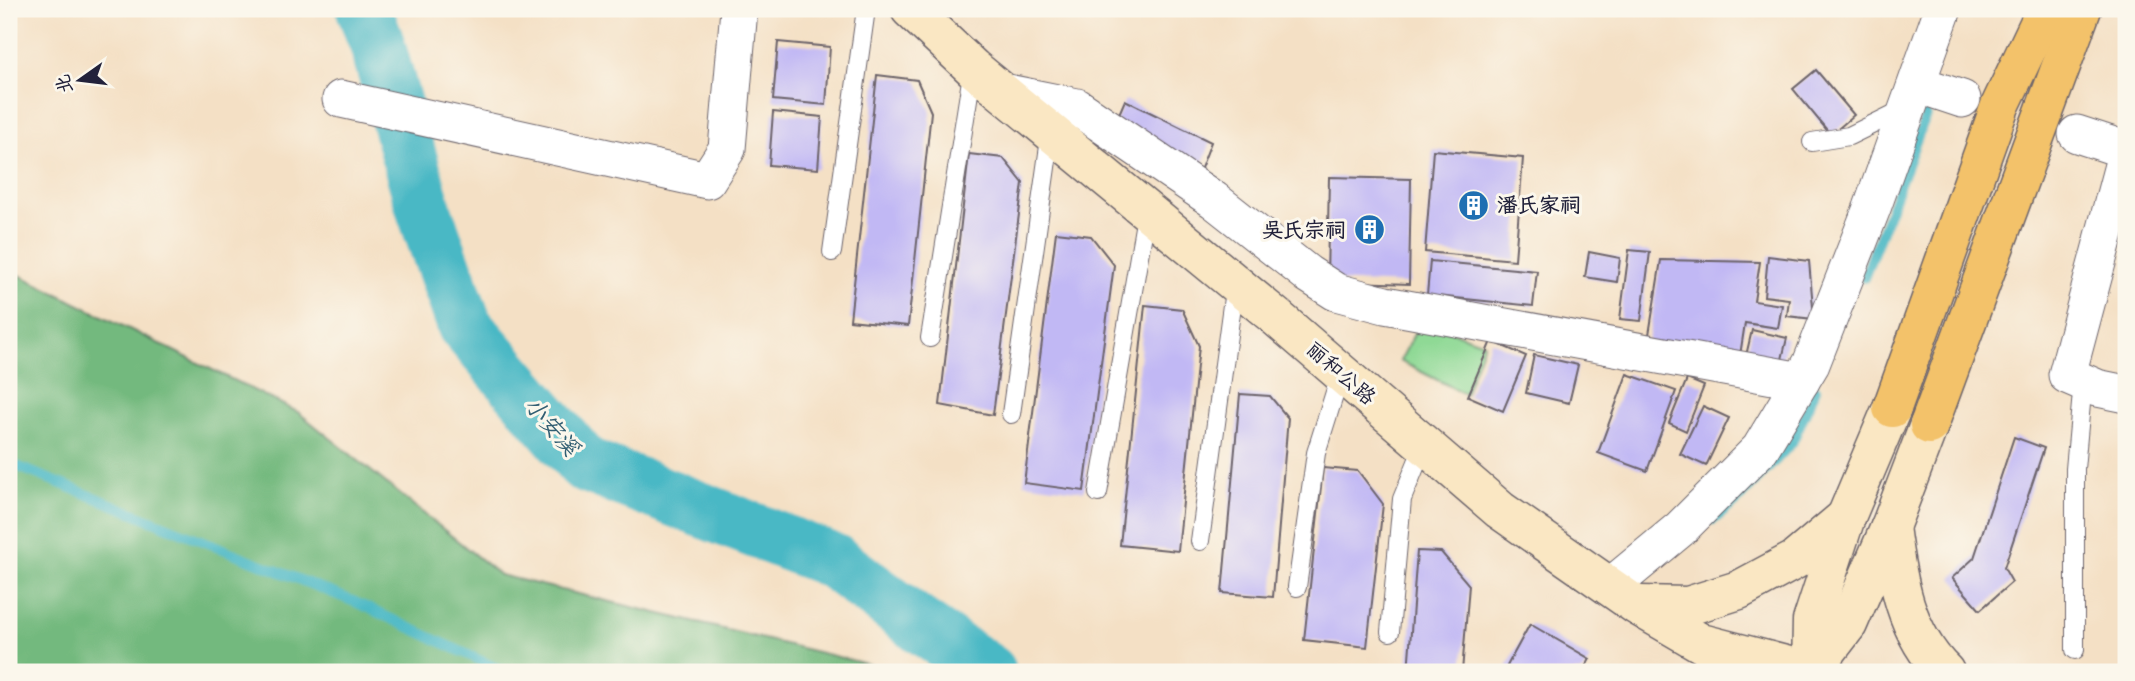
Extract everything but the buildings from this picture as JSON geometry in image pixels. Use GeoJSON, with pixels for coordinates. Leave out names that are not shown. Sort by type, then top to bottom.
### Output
{"type":"FeatureCollection","features":[{"type":"Feature","properties":{"kind":"highway"},"geometry":{"type":"LineString","coordinates":[[2000,106],[2024,9]]}},
{"type":"Feature","properties":{"kind":"highway"},"geometry":{"type":"LineString","coordinates":[[1892,408],[2000,106],[2046,9]]}},
{"type":"Feature","properties":{"kind":"highway"},"geometry":{"type":"LineString","coordinates":[[1929,425],[2082,9]]}},
{"type":"Feature","properties":{"kind":"main road","name":"丽和公路"},"geometry":{"type":"LineString","coordinates":[[910,9],[973,68],[1147,210],[1500,510],[1623,596],[1701,643],[1811,672]]}},
{"type":"Feature","properties":{"kind":"main road"},"geometry":{"type":"LineString","coordinates":[[1811,672],[1812,621],[1846,517],[1892,408]]}},
{"type":"Feature","properties":{"kind":"main road"},"geometry":{"type":"LineString","coordinates":[[1811,672],[1847,624],[1890,527],[1929,425]]}},
{"type":"Feature","properties":{"kind":"main road"},"geometry":{"type":"LineString","coordinates":[[1623,596],[1688,606],[1739,590],[1795,560],[1846,517]]}},
{"type":"Feature","properties":{"kind":"main road"},"geometry":{"type":"LineString","coordinates":[[1890,527],[1899,586],[1916,635],[1945,672]]}},
{"type":"Feature","properties":{"kind":"street"},"geometry":{"type":"LineString","coordinates":[[341,99],[707,180],[727,149],[738,9]]}},
{"type":"Feature","properties":{"kind":"street"},"geometry":{"type":"LineString","coordinates":[[1623,596],[1680,529],[1760,449],[1801,381],[1820,340],[1913,96],[1943,9]]}},
{"type":"Feature","properties":{"kind":"street"},"geometry":{"type":"LineString","coordinates":[[1003,92],[1077,107],[1214,200],[1308,274],[1336,292],[1385,304],[1801,381]]}},
{"type":"Feature","properties":{"kind":"street"},"geometry":{"type":"LineString","coordinates":[[1913,96],[1962,99]]}},
{"type":"Feature","properties":{"kind":"street"},"geometry":{"type":"LineString","coordinates":[[2077,135],[2126,152],[2067,375],[2126,394]]}},
{"type":"Feature","properties":{"kind":"lane"},"geometry":{"type":"LineString","coordinates":[[832,252],[866,9]]}},
{"type":"Feature","properties":{"kind":"lane"},"geometry":{"type":"LineString","coordinates":[[929,338],[973,68]]}},
{"type":"Feature","properties":{"kind":"lane"},"geometry":{"type":"LineString","coordinates":[[1812,142],[1849,136],[1913,96]]}},
{"type":"Feature","properties":{"kind":"lane"},"geometry":{"type":"LineString","coordinates":[[1011,414],[1051,132]]}},
{"type":"Feature","properties":{"kind":"lane"},"geometry":{"type":"LineString","coordinates":[[1098,493],[1147,210]]}},
{"type":"Feature","properties":{"kind":"lane"},"geometry":{"type":"LineString","coordinates":[[1200,541],[1235,284]]}},
{"type":"Feature","properties":{"kind":"lane"},"geometry":{"type":"LineString","coordinates":[[1297,587],[1316,453],[1341,373]]}},
{"type":"Feature","properties":{"kind":"lane"},"geometry":{"type":"LineString","coordinates":[[2075,650],[2075,469],[2083,382]]}},
{"type":"Feature","properties":{"kind":"lane"},"geometry":{"type":"LineString","coordinates":[[1390,632],[1402,499],[1424,445]]}},
{"type":"Feature","properties":{"kind":"green space"},"geometry":{"type":"Polygon","coordinates":[[[9,270],[298,412],[500,575],[900,672],[9,672],[9,270]]]}},
{"type":"Feature","properties":{"kind":"green space"},"geometry":{"type":"Polygon","coordinates":[[[1421,321],[1484,343],[1465,394],[1400,361],[1421,321]]]}},
{"type":"Feature","properties":{"kind":"waterway","name":"小安溪"},"geometry":{"type":"LineString","coordinates":[[364,9],[377,44],[425,213],[465,326],[584,464],[833,561],[989,672]]}},
{"type":"Feature","properties":{"kind":"waterway"},"geometry":{"type":"LineString","coordinates":[[1864,278],[1926,115]]}},
{"type":"Feature","properties":{"kind":"waterway"},"geometry":{"type":"LineString","coordinates":[[1713,520],[1737,501],[1792,443],[1816,389]]}},
{"type":"Feature","properties":{"kind":"waterway"},"geometry":{"type":"LineString","coordinates":[[9,463],[355,602],[505,672]]}},
{"type":"Feature","properties":{"kind":"place","name":"潘氏家祠"},"geometry":{"type":"Point","coordinates":[1474,205]}},
{"type":"Feature","properties":{"kind":"place","name":"吴氏宗祠"},"geometry":{"type":"Point","coordinates":[1369,230]}}]}
